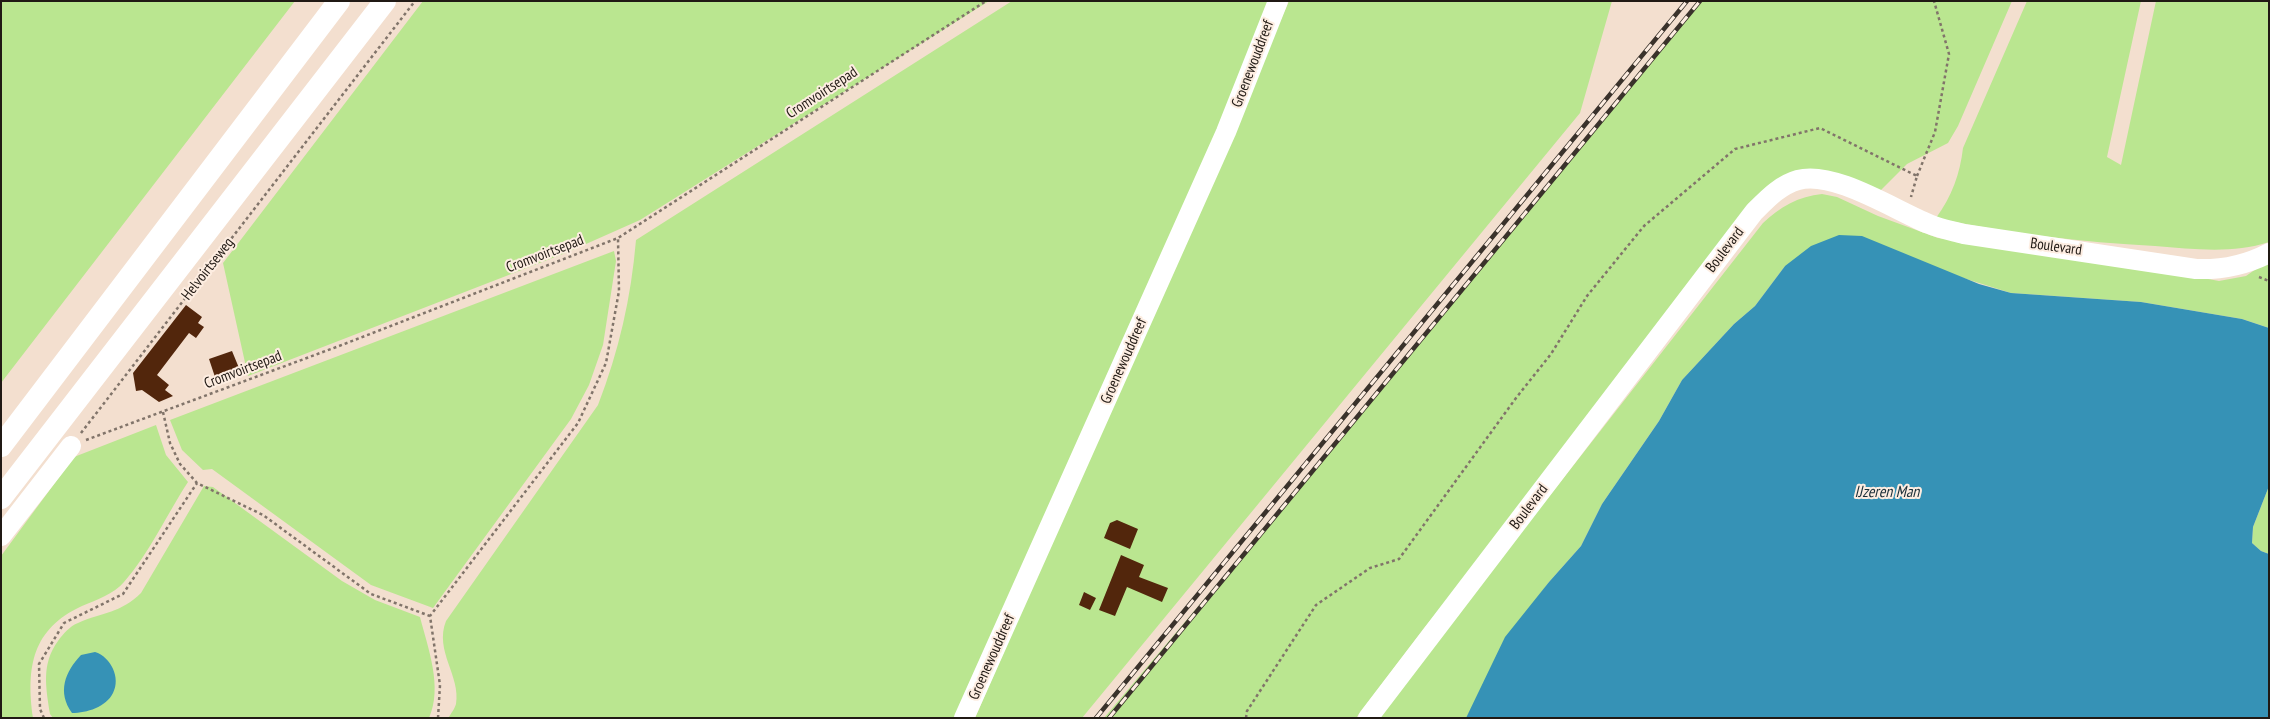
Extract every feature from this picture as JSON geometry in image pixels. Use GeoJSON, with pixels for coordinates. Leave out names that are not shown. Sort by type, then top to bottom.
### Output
{"type":"FeatureCollection","features":[{"type":"Feature","properties":{"kind":"main road"},"geometry":{"type":"LineString","coordinates":[[1,446],[339,1]]}},
{"type":"Feature","properties":{"kind":"main road","name":"Helvoirtseweg"},"geometry":{"type":"LineString","coordinates":[[1,498],[385,1]]}},
{"type":"Feature","properties":{"kind":"street","name":"Groenewouddreef"},"geometry":{"type":"LineString","coordinates":[[964,718],[1226,132],[1278,1]]}},
{"type":"Feature","properties":{"kind":"street","name":"Boulevard"},"geometry":{"type":"LineString","coordinates":[[1368,718],[1754,212],[1776,191],[1799,180],[1826,181],[1846,186],[1930,225],[1964,234],[2196,269],[2216,270],[2254,261],[2269,253]]}},
{"type":"Feature","properties":{"kind":"street"},"geometry":{"type":"LineString","coordinates":[[1,536],[71,446]]}},
{"type":"Feature","properties":{"kind":"path","name":"Helvoirtseweg"},"geometry":{"type":"LineString","coordinates":[[71,446],[415,1]]}},
{"type":"Feature","properties":{"kind":"path","name":"Cromvoirtsepad"},"geometry":{"type":"LineString","coordinates":[[71,446],[142,417],[163,412],[618,238],[986,1]]}},
{"type":"Feature","properties":{"kind":"path"},"geometry":{"type":"LineString","coordinates":[[1907,214],[1917,176],[1935,132],[1949,54],[1934,1]]}},
{"type":"Feature","properties":{"kind":"path"},"geometry":{"type":"LineString","coordinates":[[1246,718],[1247,711],[1316,605],[1370,568],[1399,559],[1516,398],[1552,354],[1587,296],[1644,226],[1735,149],[1820,128],[1917,176]]}},
{"type":"Feature","properties":{"kind":"path"},"geometry":{"type":"LineString","coordinates":[[438,718],[440,685],[430,616],[578,424],[606,363],[619,291],[618,238]]}},
{"type":"Feature","properties":{"kind":"path"},"geometry":{"type":"LineString","coordinates":[[163,412],[170,443],[180,464],[197,483],[263,515],[371,594],[430,616]]}},
{"type":"Feature","properties":{"kind":"path"},"geometry":{"type":"LineString","coordinates":[[44,718],[40,709],[40,664],[64,623],[123,594],[197,483]]}},
{"type":"Feature","properties":{"kind":"green space"},"geometry":{"type":"Polygon","coordinates":[[[1,1],[295,1],[1,383],[1,1]]]}},
{"type":"Feature","properties":{"kind":"green space"},"geometry":{"type":"Polygon","coordinates":[[[423,1],[989,1],[640,220],[568,252],[248,376],[223,263],[423,1]]]}},
{"type":"Feature","properties":{"kind":"green space"},"geometry":{"type":"Polygon","coordinates":[[[1012,1],[1276,1],[957,718],[448,718],[456,704],[457,694],[443,643],[443,632],[446,621],[598,405],[612,365],[623,324],[631,283],[636,240],[1012,1]]]}},
{"type":"Feature","properties":{"kind":"green space"},"geometry":{"type":"Polygon","coordinates":[[[1289,1],[1612,1],[1580,113],[1082,718],[975,718],[1289,1]]]}},
{"type":"Feature","properties":{"kind":"green space"},"geometry":{"type":"Polygon","coordinates":[[[1699,1],[2012,1],[1958,126],[1948,143],[1907,164],[1879,192],[1796,172],[1425,627],[1356,718],[1104,718],[1431,330],[1699,1]]]}},
{"type":"Feature","properties":{"kind":"green space"},"geometry":{"type":"Polygon","coordinates":[[[2027,1],[2141,1],[2107,157],[2121,165],[2156,1],[2269,1],[2269,242],[2241,248],[2213,250],[2127,244],[2072,240],[2018,233],[1936,218],[1951,193],[1960,167],[1963,148],[2027,1]]]}},
{"type":"Feature","properties":{"kind":"green space"},"geometry":{"type":"Polygon","coordinates":[[[1822,194],[1837,197],[1878,216],[1938,238],[2117,262],[2219,281],[2246,276],[2269,260],[2269,328],[2242,319],[2141,302],[2011,293],[1963,278],[1785,266],[1755,306],[1734,324],[1682,380],[1659,421],[1602,504],[1581,546],[1549,582],[1530,608],[1466,718],[1380,718],[1454,618],[1763,223],[1790,203],[1805,197],[1822,194]]]}},
{"type":"Feature","properties":{"kind":"green space"},"geometry":{"type":"Polygon","coordinates":[[[614,251],[616,261],[603,345],[589,385],[571,419],[433,608],[371,585],[212,469],[203,470],[182,450],[170,420],[614,251]]]}},
{"type":"Feature","properties":{"kind":"green space"},"geometry":{"type":"Polygon","coordinates":[[[156,425],[166,455],[188,482],[142,559],[124,582],[110,593],[65,615],[52,626],[43,638],[36,652],[32,666],[31,699],[33,718],[1,718],[1,556],[74,457],[156,425]]]}},
{"type":"Feature","properties":{"kind":"green space"},"geometry":{"type":"Polygon","coordinates":[[[204,486],[213,487],[342,581],[375,600],[420,617],[433,668],[435,694],[429,718],[53,718],[50,714],[46,676],[49,658],[58,641],[67,630],[75,624],[126,605],[141,593],[204,486]]]}},
{"type":"Feature","properties":{"kind":"green space"},"geometry":{"type":"Polygon","coordinates":[[[2269,486],[2269,554],[2261,551],[2252,543],[2253,527],[2269,486]]]}},
{"type":"Feature","properties":{"kind":"water","name":"IJzeren Man"},"geometry":{"type":"Polygon","coordinates":[[[1839,235],[1862,236],[1979,284],[2011,293],[2141,302],[2242,319],[2269,328],[2269,486],[2253,527],[2252,543],[2261,551],[2269,554],[2269,718],[1466,718],[1505,637],[1549,582],[1581,546],[1602,504],[1659,421],[1682,380],[1734,324],[1755,306],[1785,266],[1811,246],[1839,235]]]}},
{"type":"Feature","properties":{"kind":"water"},"geometry":{"type":"Polygon","coordinates":[[[95,652],[106,658],[113,669],[116,681],[113,693],[106,702],[96,708],[84,712],[72,713],[67,705],[64,690],[67,675],[81,655],[95,652]]]}},
{"type":"Feature","properties":{"kind":"building"},"geometry":{"type":"Polygon","coordinates":[[[186,305],[202,317],[198,323],[204,327],[196,338],[189,333],[157,375],[169,385],[165,390],[173,396],[159,402],[142,390],[136,391],[133,373],[186,305]]]}},
{"type":"Feature","properties":{"kind":"building"},"geometry":{"type":"Polygon","coordinates":[[[232,351],[239,368],[215,377],[209,359],[232,351]]]}},
{"type":"Feature","properties":{"kind":"building"},"geometry":{"type":"Polygon","coordinates":[[[1117,520],[1138,529],[1130,549],[1104,538],[1110,523],[1117,520]]]}},
{"type":"Feature","properties":{"kind":"building"},"geometry":{"type":"Polygon","coordinates":[[[1121,555],[1144,565],[1139,577],[1168,588],[1162,602],[1127,587],[1115,616],[1099,610],[1121,555]]]}},
{"type":"Feature","properties":{"kind":"building"},"geometry":{"type":"Polygon","coordinates":[[[1084,592],[1096,598],[1090,610],[1079,605],[1084,592]]]}},
{"type":"Feature","properties":{"kind":"railway"},"geometry":{"type":"LineString","coordinates":[[1096,718],[1687,1]]}},
{"type":"Feature","properties":{"kind":"railway"},"geometry":{"type":"LineString","coordinates":[[1109,718],[1700,1]]}}]}
